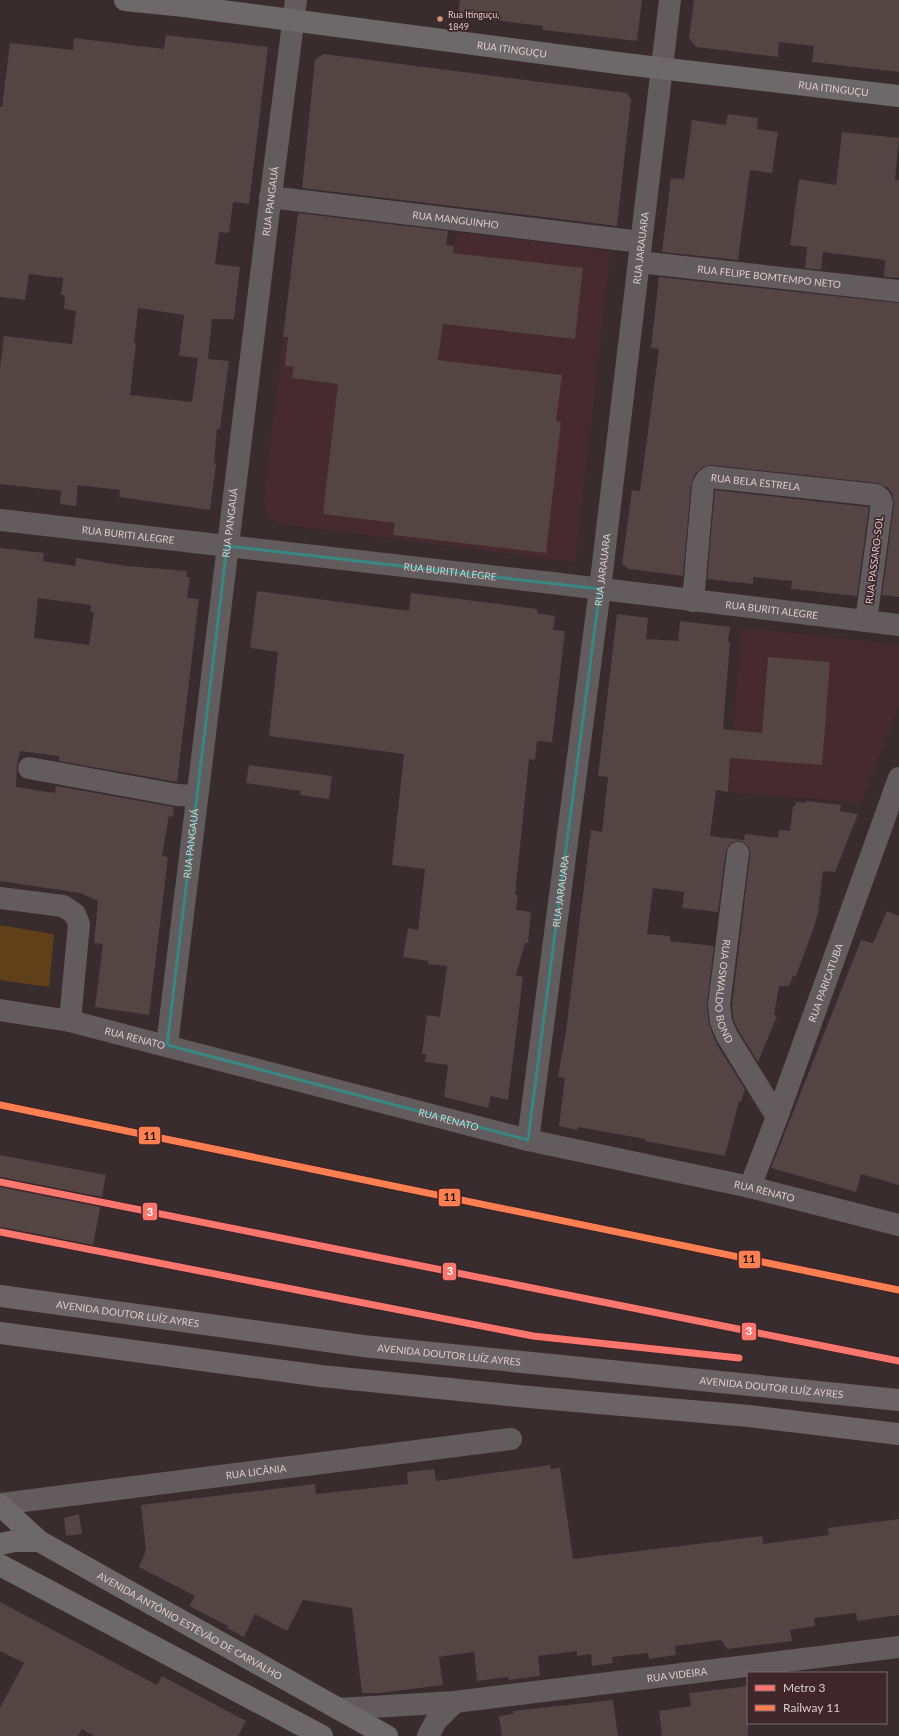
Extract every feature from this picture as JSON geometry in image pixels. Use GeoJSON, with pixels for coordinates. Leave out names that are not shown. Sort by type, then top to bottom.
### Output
{"type":"FeatureCollection","features":[{"type":"Feature","properties":{"kind":"highway","name":"AVENIDA DOUTOR LUÍZ AYRES"},"geometry":{"type":"LineString","coordinates":[[0,1296],[363,1346],[899,1400]]}},
{"type":"Feature","properties":{"kind":"highway"},"geometry":{"type":"LineString","coordinates":[[0,1333],[321,1376],[529,1397],[749,1416],[899,1434]]}},
{"type":"Feature","properties":{"kind":"main road","name":"RUA ITINGUÇU"},"geometry":{"type":"LineString","coordinates":[[125,0],[184,6],[662,68],[899,96]]}},
{"type":"Feature","properties":{"kind":"main road","name":"AVENIDA ANTÔNIO ESTÊVÃO DE CARVALHO"},"geometry":{"type":"LineString","coordinates":[[0,1505],[39,1541],[338,1710],[387,1736]]}},
{"type":"Feature","properties":{"kind":"main road"},"geometry":{"type":"LineString","coordinates":[[0,1544],[15,1541],[39,1541]]}},
{"type":"Feature","properties":{"kind":"main road"},"geometry":{"type":"LineString","coordinates":[[0,1565],[322,1736]]}},
{"type":"Feature","properties":{"kind":"street","name":"RUA PANGAUÁ"},"geometry":{"type":"LineString","coordinates":[[167,1045],[195,796],[296,0]]}},
{"type":"Feature","properties":{"kind":"street","name":"RUA JARAUARA"},"geometry":{"type":"LineString","coordinates":[[528,1140],[600,589],[670,0]]}},
{"type":"Feature","properties":{"kind":"street","name":"RUA MANGUINHO"},"geometry":{"type":"LineString","coordinates":[[270,197],[640,252]]}},
{"type":"Feature","properties":{"kind":"street","name":"RUA FELIPE BOMTEMPO NETO"},"geometry":{"type":"LineString","coordinates":[[640,252],[899,291]]}},
{"type":"Feature","properties":{"kind":"street","name":"RUA BELA ESTRELA"},"geometry":{"type":"LineString","coordinates":[[693,601],[703,486],[706,480],[710,477],[876,495],[880,498]]}},
{"type":"Feature","properties":{"kind":"street","name":"RUA PASSARO-SOL"},"geometry":{"type":"LineString","coordinates":[[866,621],[882,503],[880,498]]}},
{"type":"Feature","properties":{"kind":"street","name":"RUA BURITI ALEGRE"},"geometry":{"type":"LineString","coordinates":[[0,520],[899,625]]}},
{"type":"Feature","properties":{"kind":"street"},"geometry":{"type":"LineString","coordinates":[[30,768],[177,795],[195,796]]}},
{"type":"Feature","properties":{"kind":"street","name":"RUA PARICATUBA"},"geometry":{"type":"LineString","coordinates":[[750,1187],[777,1117],[899,778]]}},
{"type":"Feature","properties":{"kind":"street","name":"RUA OSWALDO BOND"},"geometry":{"type":"LineString","coordinates":[[738,852],[719,1005],[721,1022],[726,1036],[777,1117]]}},
{"type":"Feature","properties":{"kind":"street"},"geometry":{"type":"LineString","coordinates":[[0,898],[63,906],[75,914],[79,924],[70,1021]]}},
{"type":"Feature","properties":{"kind":"street","name":"RUA RENATO"},"geometry":{"type":"LineString","coordinates":[[0,1010],[70,1021],[528,1140],[750,1187],[899,1225]]}},
{"type":"Feature","properties":{"kind":"street","name":"RUA LICÂNIA"},"geometry":{"type":"LineString","coordinates":[[0,1505],[511,1439]]}},
{"type":"Feature","properties":{"kind":"street","name":"RUA VIDEIRA"},"geometry":{"type":"LineString","coordinates":[[338,1710],[455,1702],[899,1647]]}},
{"type":"Feature","properties":{"kind":"street"},"geometry":{"type":"LineString","coordinates":[[428,1736],[436,1721],[455,1702]]}},
{"type":"Feature","properties":{"kind":"highlighted area"},"geometry":{"type":"Polygon","coordinates":[[[227,546],[600,589],[528,1140],[167,1045],[227,546]]]}},
{"type":"Feature","properties":{"kind":"shaded area"},"geometry":{"type":"Polygon","coordinates":[[[456,232],[611,251],[576,559],[573,562],[279,524],[267,516],[263,504],[283,337],[439,356],[456,232]]]}},
{"type":"Feature","properties":{"kind":"shaded area"},"geometry":{"type":"Polygon","coordinates":[[[741,627],[899,645],[899,706],[861,803],[728,792],[741,627]]]}},
{"type":"Feature","properties":{"kind":"shaded area"},"geometry":{"type":"Polygon","coordinates":[[[0,925],[53,934],[49,987],[0,980],[0,925]]]}},
{"type":"Feature","properties":{"kind":"building"},"geometry":{"type":"Polygon","coordinates":[[[460,0],[642,0],[637,41],[543,30],[543,26],[458,16],[460,0]]]}},
{"type":"Feature","properties":{"kind":"building"},"geometry":{"type":"Polygon","coordinates":[[[694,0],[899,0],[899,72],[812,62],[814,46],[779,42],[778,57],[696,47],[689,38],[694,0]]]}},
{"type":"Feature","properties":{"kind":"building"},"geometry":{"type":"Polygon","coordinates":[[[166,35],[268,47],[249,204],[233,202],[229,233],[219,232],[215,264],[240,267],[234,319],[212,319],[208,359],[229,361],[220,429],[217,429],[214,463],[216,464],[210,510],[119,497],[120,490],[78,485],[76,506],[60,504],[61,491],[0,484],[0,369],[4,336],[72,344],[76,311],[64,309],[65,295],[61,295],[63,278],[29,274],[25,300],[0,297],[0,107],[2,107],[10,43],[73,50],[74,38],[164,49],[166,35]],[[138,308],[134,343],[136,343],[130,395],[192,402],[198,358],[179,356],[184,315],[138,308]]]}},
{"type":"Feature","properties":{"kind":"building"},"geometry":{"type":"Polygon","coordinates":[[[323,54],[627,93],[631,99],[617,226],[302,188],[315,60],[323,54]]]}},
{"type":"Feature","properties":{"kind":"building"},"geometry":{"type":"Polygon","coordinates":[[[728,114],[758,118],[757,129],[778,132],[772,173],[750,170],[738,260],[662,252],[671,178],[684,179],[692,120],[726,125],[728,114]]]}},
{"type":"Feature","properties":{"kind":"building"},"geometry":{"type":"Polygon","coordinates":[[[842,132],[899,138],[895,180],[899,180],[899,278],[884,277],[885,260],[823,252],[821,270],[805,268],[807,247],[790,245],[799,179],[836,185],[842,132]]]}},
{"type":"Feature","properties":{"kind":"building"},"geometry":{"type":"Polygon","coordinates":[[[298,213],[448,231],[446,245],[454,246],[453,253],[583,268],[575,339],[443,324],[438,360],[562,375],[556,421],[561,422],[546,553],[393,535],[395,523],[323,514],[338,384],[292,378],[294,367],[285,366],[288,337],[283,337],[298,213]]]}},
{"type":"Feature","properties":{"kind":"building"},"geometry":{"type":"Polygon","coordinates":[[[659,277],[899,303],[899,597],[882,595],[894,504],[892,493],[888,488],[877,483],[711,465],[703,467],[695,474],[691,485],[683,576],[629,569],[622,564],[632,490],[640,491],[659,349],[651,348],[659,277]]]}},
{"type":"Feature","properties":{"kind":"building"},"geometry":{"type":"Polygon","coordinates":[[[715,490],[869,507],[857,596],[791,589],[792,581],[753,577],[753,584],[707,579],[715,490]]]}},
{"type":"Feature","properties":{"kind":"building"},"geometry":{"type":"Polygon","coordinates":[[[0,548],[44,553],[43,561],[75,566],[76,558],[127,566],[187,571],[186,577],[190,577],[187,598],[199,599],[177,782],[59,761],[59,756],[20,751],[17,766],[16,787],[55,793],[56,786],[174,807],[173,817],[169,816],[162,856],[168,857],[149,1015],[95,1007],[103,944],[94,943],[98,901],[80,893],[0,881],[0,548]],[[38,598],[34,638],[89,645],[94,612],[91,612],[91,605],[38,598]]]}},
{"type":"Feature","properties":{"kind":"building"},"geometry":{"type":"Polygon","coordinates":[[[257,591],[409,611],[411,593],[537,609],[537,613],[555,616],[553,630],[565,631],[552,742],[537,741],[535,760],[529,759],[515,895],[518,895],[516,910],[531,912],[528,943],[525,943],[516,975],[523,977],[508,1100],[491,1096],[488,1108],[444,1097],[448,1065],[425,1062],[426,1054],[422,1054],[427,1015],[440,1017],[447,966],[428,964],[428,961],[403,957],[408,928],[418,930],[425,869],[392,865],[404,754],[269,736],[278,652],[250,648],[257,591]]]}},
{"type":"Feature","properties":{"kind":"building"},"geometry":{"type":"Polygon","coordinates":[[[617,614],[648,618],[646,639],[678,641],[680,621],[730,627],[723,729],[762,733],[768,657],[830,662],[822,765],[730,758],[728,792],[716,790],[710,836],[744,840],[745,834],[778,838],[779,830],[790,831],[793,806],[795,806],[796,802],[806,803],[806,801],[841,805],[840,811],[858,814],[835,872],[823,871],[818,913],[813,930],[796,976],[793,976],[789,986],[779,986],[774,1015],[777,1016],[758,1062],[738,1030],[733,1019],[732,1005],[750,855],[749,848],[745,843],[739,841],[733,842],[728,846],[726,851],[718,912],[682,908],[684,892],[653,888],[647,934],[670,936],[670,941],[714,946],[707,1004],[709,1024],[716,1043],[745,1089],[741,1102],[739,1101],[725,1156],[645,1141],[645,1139],[578,1127],[577,1130],[559,1126],[565,1078],[558,1077],[566,1031],[591,830],[602,832],[608,777],[598,776],[617,614]]]}},
{"type":"Feature","properties":{"kind":"building"},"geometry":{"type":"Polygon","coordinates":[[[249,765],[332,776],[329,799],[300,795],[301,791],[246,783],[249,765]]]}},
{"type":"Feature","properties":{"kind":"building"},"geometry":{"type":"Polygon","coordinates":[[[887,911],[899,916],[899,1185],[861,1174],[856,1192],[771,1168],[861,940],[873,943],[887,911]]]}},
{"type":"Feature","properties":{"kind":"building"},"geometry":{"type":"Polygon","coordinates":[[[0,1155],[106,1175],[92,1251],[0,1234],[0,1155]]]}},
{"type":"Feature","properties":{"kind":"building"},"geometry":{"type":"Polygon","coordinates":[[[550,1465],[550,1469],[560,1468],[573,1559],[762,1536],[763,1544],[829,1535],[828,1528],[899,1519],[899,1615],[857,1621],[856,1613],[814,1618],[815,1626],[790,1630],[792,1641],[727,1649],[721,1640],[675,1646],[676,1655],[649,1659],[648,1653],[612,1657],[613,1663],[592,1666],[591,1654],[577,1656],[577,1651],[538,1656],[540,1676],[509,1680],[508,1677],[477,1681],[474,1652],[458,1654],[439,1657],[443,1685],[380,1693],[362,1693],[352,1608],[303,1600],[287,1631],[255,1614],[244,1637],[227,1628],[228,1626],[189,1606],[195,1596],[139,1567],[146,1550],[141,1505],[315,1484],[316,1494],[408,1484],[407,1472],[434,1469],[436,1481],[550,1465]]]}},
{"type":"Feature","properties":{"kind":"building"},"geometry":{"type":"Polygon","coordinates":[[[79,1514],[82,1534],[66,1536],[64,1518],[79,1514]]]}},
{"type":"Feature","properties":{"kind":"building"},"geometry":{"type":"Polygon","coordinates":[[[0,1602],[157,1685],[162,1676],[246,1721],[238,1736],[94,1736],[82,1729],[78,1736],[0,1736],[0,1708],[24,1663],[0,1651],[0,1602]]]}},
{"type":"Feature","properties":{"kind":"building"},"geometry":{"type":"Polygon","coordinates":[[[747,1686],[748,1736],[662,1736],[659,1711],[691,1706],[689,1693],[747,1686]]]}},
{"type":"Feature","properties":{"kind":"building"},"geometry":{"type":"Polygon","coordinates":[[[613,1700],[618,1736],[502,1736],[499,1716],[513,1714],[513,1711],[613,1700]]]}},
{"type":"Feature","properties":{"kind":"metro line","name":"3"},"geometry":{"type":"LineString","coordinates":[[0,1182],[899,1361]]}},
{"type":"Feature","properties":{"kind":"metro line","name":"3"},"geometry":{"type":"LineString","coordinates":[[0,1232],[533,1336],[739,1358]]}},
{"type":"Feature","properties":{"kind":"rail line","name":"11"},"geometry":{"type":"LineString","coordinates":[[0,1105],[899,1290]]}},
{"type":"Feature","properties":{"kind":"place","name":"Rua Itinguçu, 1849"},"geometry":{"type":"Point","coordinates":[440,19]}}]}
